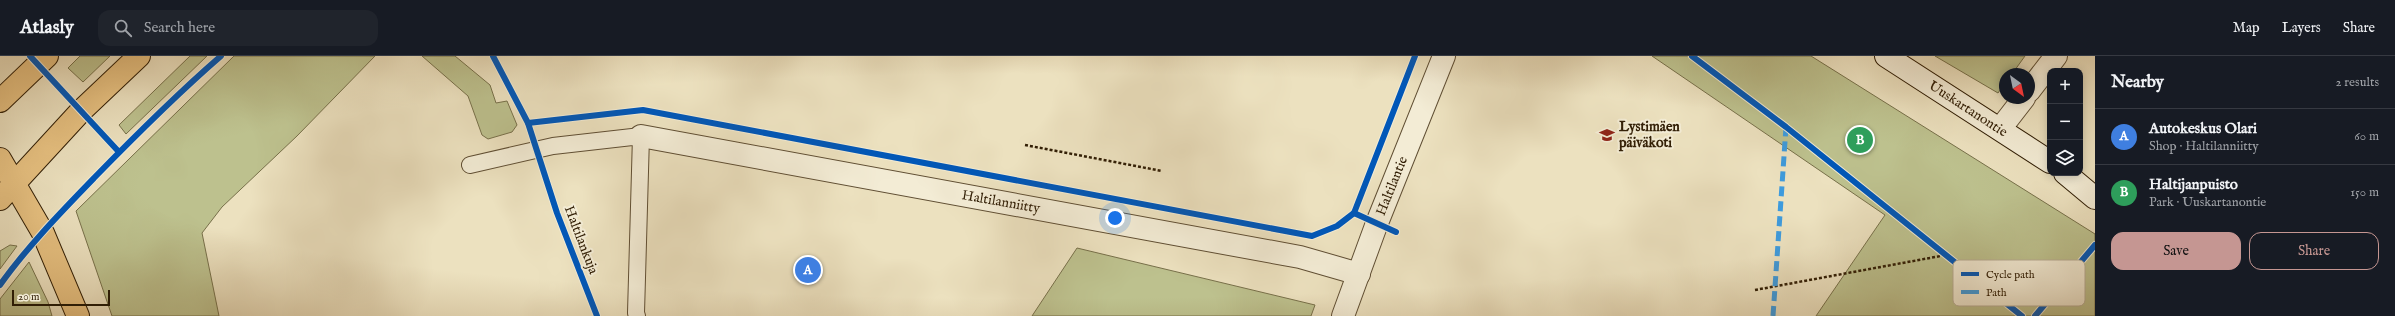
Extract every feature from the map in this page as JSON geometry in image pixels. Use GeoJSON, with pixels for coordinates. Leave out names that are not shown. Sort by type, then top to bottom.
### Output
{"type":"FeatureCollection","features":[{"type":"Feature","properties":{"kind":"main road"},"geometry":{"type":"LineString","coordinates":[[0,101],[47,56]]}},
{"type":"Feature","properties":{"kind":"main road"},"geometry":{"type":"LineString","coordinates":[[7,191],[81,111],[140,56]]}},
{"type":"Feature","properties":{"kind":"main road"},"geometry":{"type":"LineString","coordinates":[[0,159],[7,191],[56,261],[78,316]]}},
{"type":"Feature","properties":{"kind":"street","name":"Haltilantie"},"geometry":{"type":"LineString","coordinates":[[1344,316],[1377,223],[1444,56]]}},
{"type":"Feature","properties":{"kind":"street","name":"Uuskartanontie"},"geometry":{"type":"LineString","coordinates":[[1886,56],[2047,160]]}},
{"type":"Feature","properties":{"kind":"street"},"geometry":{"type":"LineString","coordinates":[[2035,83],[2056,56]]}},
{"type":"Feature","properties":{"kind":"street"},"geometry":{"type":"LineString","coordinates":[[2000,129],[2019,104]]}},
{"type":"Feature","properties":{"kind":"street","name":"Haltilanniitty"},"geometry":{"type":"LineString","coordinates":[[641,136],[1300,257],[1359,274]]}},
{"type":"Feature","properties":{"kind":"street"},"geometry":{"type":"LineString","coordinates":[[2069,176],[2095,198]]}},
{"type":"Feature","properties":{"kind":"street"},"geometry":{"type":"LineString","coordinates":[[2072,176],[2095,188]]}},
{"type":"Feature","properties":{"kind":"lane"},"geometry":{"type":"LineString","coordinates":[[470,165],[553,146],[641,136],[637,316]]}},
{"type":"Feature","properties":{"kind":"path"},"geometry":{"type":"LineString","coordinates":[[1025,145],[1162,171]]}},
{"type":"Feature","properties":{"kind":"path"},"geometry":{"type":"LineString","coordinates":[[1940,250],[1952,260]]}},
{"type":"Feature","properties":{"kind":"path"},"geometry":{"type":"LineString","coordinates":[[1755,290],[1946,255]]}},
{"type":"Feature","properties":{"kind":"green space"},"geometry":{"type":"Polygon","coordinates":[[[80,56],[110,56],[83,82],[68,68],[80,56]]]}},
{"type":"Feature","properties":{"kind":"green space"},"geometry":{"type":"Polygon","coordinates":[[[190,56],[207,56],[126,134],[119,125],[190,56]]]}},
{"type":"Feature","properties":{"kind":"green space"},"geometry":{"type":"Polygon","coordinates":[[[234,56],[375,56],[297,136],[222,207],[202,233],[219,316],[112,316],[76,211],[234,56]]]}},
{"type":"Feature","properties":{"kind":"green space"},"geometry":{"type":"Polygon","coordinates":[[[422,56],[455,56],[490,85],[496,103],[507,101],[517,125],[512,132],[488,139],[482,135],[468,96],[422,56]]]}},
{"type":"Feature","properties":{"kind":"green space"},"geometry":{"type":"Polygon","coordinates":[[[1652,56],[1811,56],[2095,234],[2095,316],[1816,316],[1885,215],[1652,56]]]}},
{"type":"Feature","properties":{"kind":"green space"},"geometry":{"type":"Polygon","coordinates":[[[1935,56],[2025,56],[2016,68],[1999,68],[1998,93],[1935,56]]]}},
{"type":"Feature","properties":{"kind":"green space"},"geometry":{"type":"Polygon","coordinates":[[[10,245],[17,246],[0,269],[0,251],[10,245]]]}},
{"type":"Feature","properties":{"kind":"green space"},"geometry":{"type":"Polygon","coordinates":[[[1077,248],[1315,305],[1311,316],[1032,316],[1077,248]]]}},
{"type":"Feature","properties":{"kind":"green space"},"geometry":{"type":"Polygon","coordinates":[[[29,262],[48,302],[52,316],[0,316],[0,299],[29,262]]]}},
{"type":"Feature","properties":{"kind":"marked path"},"geometry":{"type":"LineString","coordinates":[[1773,316],[1786,127]]}},
{"type":"Feature","properties":{"kind":"cycle path"},"geometry":{"type":"LineString","coordinates":[[30,56],[119,152]]}},
{"type":"Feature","properties":{"kind":"cycle path"},"geometry":{"type":"LineString","coordinates":[[0,285],[33,243],[82,191],[156,116],[221,56]]}},
{"type":"Feature","properties":{"kind":"cycle path","name":"Haltilankuja"},"geometry":{"type":"LineString","coordinates":[[493,56],[528,123],[557,213],[597,316]]}},
{"type":"Feature","properties":{"kind":"cycle path"},"geometry":{"type":"LineString","coordinates":[[1354,213],[1415,56]]}},
{"type":"Feature","properties":{"kind":"cycle path"},"geometry":{"type":"LineString","coordinates":[[1692,56],[1786,127],[1953,261]]}},
{"type":"Feature","properties":{"kind":"cycle path"},"geometry":{"type":"LineString","coordinates":[[528,123],[643,110],[1312,236],[1337,226],[1354,213],[1396,232]]}},
{"type":"Feature","properties":{"kind":"cycle path"},"geometry":{"type":"LineString","coordinates":[[2082,260],[2095,245]]}},
{"type":"Feature","properties":{"kind":"cycle path"},"geometry":{"type":"LineString","coordinates":[[2010,306],[2022,316]]}},
{"type":"Feature","properties":{"kind":"cycle path"},"geometry":{"type":"LineString","coordinates":[[2035,316],[2043,306]]}},
{"type":"Feature","properties":{"kind":"place","name":"Lystimäen päiväkoti"},"geometry":{"type":"Point","coordinates":[1607,135]}},
{"type":"Feature","properties":{"kind":"place","name":"Haltijanpuisto"},"geometry":{"type":"Point","coordinates":[1860,140]}},
{"type":"Feature","properties":{"kind":"place","name":"Autokeskus Olari"},"geometry":{"type":"Point","coordinates":[808,270]}}]}
